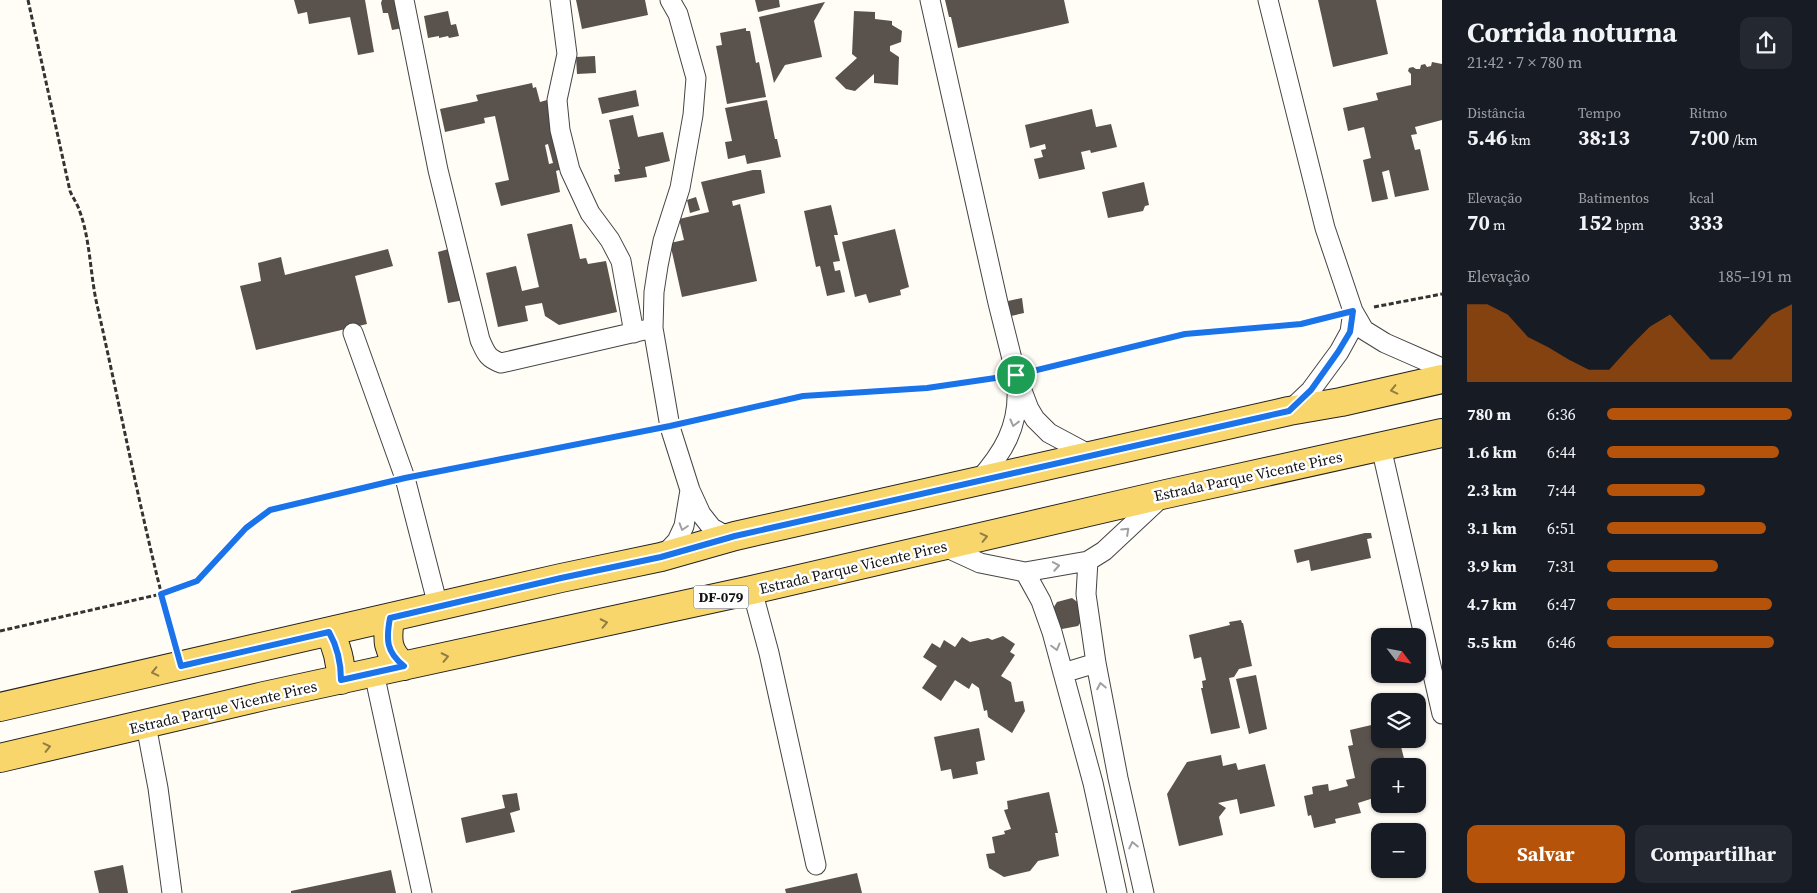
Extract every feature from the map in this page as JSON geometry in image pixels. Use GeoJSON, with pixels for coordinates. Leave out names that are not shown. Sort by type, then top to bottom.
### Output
{"type":"FeatureCollection","features":[{"type":"Feature","properties":{"kind":"main road"},"geometry":{"type":"LineString","coordinates":[[0,707],[561,578],[661,557],[735,536],[1289,411],[1341,402],[1442,379]]}},
{"type":"Feature","properties":{"kind":"main road","name":"Estrada Parque Vicente Pires"},"geometry":{"type":"LineString","coordinates":[[0,758],[264,696],[752,590],[1166,494],[1442,433]]}},
{"type":"Feature","properties":{"kind":"main road"},"geometry":{"type":"LineString","coordinates":[[390,618],[387,640],[396,660],[404,666]]}},
{"type":"Feature","properties":{"kind":"main road"},"geometry":{"type":"LineString","coordinates":[[329,632],[336,644],[340,658],[341,680]]}},
{"type":"Feature","properties":{"kind":"street"},"geometry":{"type":"LineString","coordinates":[[405,0],[438,170],[480,340],[491,360],[501,363],[653,328]]}},
{"type":"Feature","properties":{"kind":"street"},"geometry":{"type":"LineString","coordinates":[[560,0],[568,54],[557,100],[560,130],[570,170],[590,213],[610,240],[621,261],[634,333]]}},
{"type":"Feature","properties":{"kind":"street"},"geometry":{"type":"LineString","coordinates":[[670,0],[678,14],[696,78],[694,115],[680,188],[663,241],[658,266],[654,292],[653,328],[670,426],[690,490],[701,514],[712,528],[720,533],[735,536]]}},
{"type":"Feature","properties":{"kind":"street"},"geometry":{"type":"LineString","coordinates":[[930,0],[1016,375],[1029,409],[1035,419],[1049,433],[1092,456]]}},
{"type":"Feature","properties":{"kind":"street"},"geometry":{"type":"LineString","coordinates":[[1268,0],[1325,228],[1353,311],[1364,330],[1385,343],[1442,368]]}},
{"type":"Feature","properties":{"kind":"street"},"geometry":{"type":"LineString","coordinates":[[1289,411],[1311,390],[1338,352],[1350,332],[1353,311]]}},
{"type":"Feature","properties":{"kind":"street"},"geometry":{"type":"LineString","coordinates":[[353,333],[405,478],[438,606]]}},
{"type":"Feature","properties":{"kind":"street"},"geometry":{"type":"LineString","coordinates":[[978,481],[995,462],[1011,433],[1018,407],[1016,375]]}},
{"type":"Feature","properties":{"kind":"street"},"geometry":{"type":"LineString","coordinates":[[1381,447],[1442,714]]}},
{"type":"Feature","properties":{"kind":"street"},"geometry":{"type":"LineString","coordinates":[[661,557],[677,541],[684,526],[690,490]]}},
{"type":"Feature","properties":{"kind":"street"},"geometry":{"type":"LineString","coordinates":[[943,546],[980,563],[1025,572],[1088,561],[1104,551],[1166,494]]}},
{"type":"Feature","properties":{"kind":"street"},"geometry":{"type":"LineString","coordinates":[[1088,561],[1086,594],[1096,662],[1118,778],[1144,893]]}},
{"type":"Feature","properties":{"kind":"street"},"geometry":{"type":"LineString","coordinates":[[1025,572],[1041,601],[1052,632],[1093,783],[1117,893]]}},
{"type":"Feature","properties":{"kind":"street"},"geometry":{"type":"LineString","coordinates":[[752,590],[769,653],[816,865]]}},
{"type":"Feature","properties":{"kind":"street"},"geometry":{"type":"LineString","coordinates":[[1063,673],[1096,662]]}},
{"type":"Feature","properties":{"kind":"street"},"geometry":{"type":"LineString","coordinates":[[374,673],[422,893]]}},
{"type":"Feature","properties":{"kind":"street"},"geometry":{"type":"LineString","coordinates":[[146,724],[158,788],[172,893]]}},
{"type":"Feature","properties":{"kind":"street"},"geometry":{"type":"LineString","coordinates":[[1093,783],[1118,778]]}},
{"type":"Feature","properties":{"kind":"path"},"geometry":{"type":"LineString","coordinates":[[28,0],[70,191],[80,211],[86,233],[93,286],[161,594],[181,666]]}},
{"type":"Feature","properties":{"kind":"path"},"geometry":{"type":"LineString","coordinates":[[0,631],[161,594],[197,581],[246,528],[270,510],[405,478],[670,426],[803,396],[927,388],[1016,375],[1185,334],[1301,324],[1353,311],[1442,294]]}},
{"type":"Feature","properties":{"kind":"building"},"geometry":{"type":"Polygon","coordinates":[[[294,0],[365,0],[374,52],[358,55],[350,17],[309,24],[307,12],[298,14],[294,0]]]}},
{"type":"Feature","properties":{"kind":"building"},"geometry":{"type":"Polygon","coordinates":[[[382,0],[397,0],[403,28],[392,30],[388,13],[383,13],[382,0]]]}},
{"type":"Feature","properties":{"kind":"building"},"geometry":{"type":"Polygon","coordinates":[[[576,0],[645,0],[648,15],[582,29],[576,0]]]}},
{"type":"Feature","properties":{"kind":"building"},"geometry":{"type":"Polygon","coordinates":[[[755,0],[779,0],[780,7],[758,12],[755,0]]]}},
{"type":"Feature","properties":{"kind":"building"},"geometry":{"type":"Polygon","coordinates":[[[945,0],[1064,0],[1069,23],[958,48],[945,0]]]}},
{"type":"Feature","properties":{"kind":"building"},"geometry":{"type":"Polygon","coordinates":[[[1318,0],[1376,0],[1388,54],[1333,67],[1318,0]]]}},
{"type":"Feature","properties":{"kind":"building"},"geometry":{"type":"Polygon","coordinates":[[[825,2],[814,21],[822,57],[785,65],[774,83],[759,17],[825,2]]]}},
{"type":"Feature","properties":{"kind":"building"},"geometry":{"type":"Polygon","coordinates":[[[448,11],[451,25],[456,24],[459,36],[428,38],[424,16],[448,11]]]}},
{"type":"Feature","properties":{"kind":"building"},"geometry":{"type":"Polygon","coordinates":[[[854,11],[875,12],[875,19],[892,21],[892,25],[902,31],[901,42],[890,46],[890,51],[899,57],[898,85],[874,83],[874,74],[855,91],[846,89],[835,78],[857,58],[852,54],[854,11]]]}},
{"type":"Feature","properties":{"kind":"building"},"geometry":{"type":"Polygon","coordinates":[[[746,28],[746,31],[750,31],[756,63],[759,62],[766,97],[727,104],[716,46],[722,45],[720,33],[746,28]]]}},
{"type":"Feature","properties":{"kind":"building"},"geometry":{"type":"Polygon","coordinates":[[[595,56],[596,73],[577,74],[576,57],[595,56]]]}},
{"type":"Feature","properties":{"kind":"building"},"geometry":{"type":"Polygon","coordinates":[[[1432,62],[1442,64],[1442,120],[1415,127],[1417,134],[1411,135],[1415,150],[1420,149],[1429,190],[1395,197],[1389,170],[1382,172],[1388,199],[1372,202],[1363,160],[1371,158],[1364,127],[1348,131],[1343,108],[1378,100],[1376,93],[1411,85],[1409,68],[1420,69],[1421,65],[1431,66],[1432,62]]]}},
{"type":"Feature","properties":{"kind":"building"},"geometry":{"type":"Polygon","coordinates":[[[532,83],[533,88],[536,87],[540,102],[547,100],[562,169],[556,171],[560,192],[501,206],[495,183],[509,180],[495,116],[484,118],[485,123],[445,132],[440,109],[478,101],[476,95],[532,83]],[[548,144],[545,145],[549,164],[553,163],[548,144]]]}},
{"type":"Feature","properties":{"kind":"building"},"geometry":{"type":"Polygon","coordinates":[[[636,90],[639,106],[602,114],[598,98],[636,90]]]}},
{"type":"Feature","properties":{"kind":"building"},"geometry":{"type":"Polygon","coordinates":[[[767,100],[775,139],[777,139],[781,157],[747,164],[745,155],[728,159],[725,142],[732,141],[725,108],[767,100]]]}},
{"type":"Feature","properties":{"kind":"building"},"geometry":{"type":"Polygon","coordinates":[[[1092,109],[1096,127],[1111,124],[1117,147],[1091,153],[1090,150],[1081,152],[1085,169],[1039,179],[1034,159],[1043,157],[1041,150],[1046,149],[1045,144],[1030,148],[1025,125],[1092,109]]]}},
{"type":"Feature","properties":{"kind":"building"},"geometry":{"type":"Polygon","coordinates":[[[633,115],[638,137],[663,132],[670,161],[645,167],[647,177],[615,182],[614,175],[620,174],[618,169],[620,169],[609,120],[633,115]]]}},
{"type":"Feature","properties":{"kind":"building"},"geometry":{"type":"Polygon","coordinates":[[[753,170],[761,170],[765,193],[732,201],[733,206],[740,204],[757,281],[682,297],[670,243],[684,240],[679,219],[709,212],[701,182],[753,170]]]}},
{"type":"Feature","properties":{"kind":"building"},"geometry":{"type":"Polygon","coordinates":[[[1144,182],[1149,205],[1145,206],[1143,211],[1108,218],[1102,192],[1144,182]]]}},
{"type":"Feature","properties":{"kind":"building"},"geometry":{"type":"Polygon","coordinates":[[[696,197],[700,210],[690,213],[687,200],[696,197]]]}},
{"type":"Feature","properties":{"kind":"building"},"geometry":{"type":"Polygon","coordinates":[[[831,205],[838,235],[834,235],[840,261],[833,262],[835,271],[840,270],[845,292],[827,296],[820,266],[816,267],[804,211],[831,205]]]}},
{"type":"Feature","properties":{"kind":"building"},"geometry":{"type":"Polygon","coordinates":[[[572,224],[580,259],[586,258],[588,264],[606,261],[617,312],[559,325],[545,316],[542,303],[525,306],[528,321],[498,327],[486,273],[516,266],[522,291],[539,287],[527,234],[572,224]]]}},
{"type":"Feature","properties":{"kind":"building"},"geometry":{"type":"Polygon","coordinates":[[[895,229],[909,287],[900,290],[901,295],[869,303],[866,294],[855,297],[842,242],[895,229]]]}},
{"type":"Feature","properties":{"kind":"building"},"geometry":{"type":"Polygon","coordinates":[[[452,248],[464,300],[448,303],[438,252],[452,248]]]}},
{"type":"Feature","properties":{"kind":"building"},"geometry":{"type":"Polygon","coordinates":[[[388,249],[393,266],[355,276],[367,324],[256,350],[240,286],[261,281],[258,263],[281,257],[285,275],[388,249]]]}},
{"type":"Feature","properties":{"kind":"building"},"geometry":{"type":"Polygon","coordinates":[[[1022,298],[1024,313],[1011,316],[1008,301],[1022,298]]]}},
{"type":"Feature","properties":{"kind":"building"},"geometry":{"type":"Polygon","coordinates":[[[1371,533],[1372,538],[1367,539],[1371,558],[1311,571],[1309,560],[1297,563],[1294,550],[1371,533]]]}},
{"type":"Feature","properties":{"kind":"building"},"geometry":{"type":"Polygon","coordinates":[[[1072,598],[1080,604],[1082,620],[1078,626],[1062,629],[1057,625],[1052,610],[1057,602],[1072,598]]]}},
{"type":"Feature","properties":{"kind":"building"},"geometry":{"type":"Polygon","coordinates":[[[1241,620],[1252,666],[1239,669],[1234,677],[1229,678],[1240,728],[1211,734],[1201,688],[1203,688],[1202,681],[1206,680],[1201,657],[1194,659],[1189,635],[1230,625],[1229,622],[1241,620]]]}},
{"type":"Feature","properties":{"kind":"building"},"geometry":{"type":"Polygon","coordinates":[[[1003,636],[1015,644],[1010,652],[1015,655],[1001,676],[1011,682],[1015,702],[1023,701],[1025,711],[1012,733],[988,717],[987,710],[984,711],[979,688],[972,683],[969,689],[955,680],[941,701],[922,688],[937,666],[923,657],[932,643],[940,648],[944,640],[955,647],[962,637],[970,642],[988,638],[992,640],[1003,636]]]}},
{"type":"Feature","properties":{"kind":"building"},"geometry":{"type":"Polygon","coordinates":[[[1256,675],[1267,729],[1249,734],[1236,679],[1256,675]]]}},
{"type":"Feature","properties":{"kind":"building"},"geometry":{"type":"Polygon","coordinates":[[[1371,725],[1371,748],[1401,748],[1404,758],[1371,758],[1371,799],[1358,803],[1361,813],[1335,819],[1336,823],[1314,828],[1311,815],[1308,816],[1304,796],[1313,794],[1312,787],[1328,784],[1329,791],[1348,786],[1346,780],[1355,778],[1348,746],[1353,745],[1350,730],[1371,725]]]}},
{"type":"Feature","properties":{"kind":"building"},"geometry":{"type":"Polygon","coordinates":[[[979,728],[985,760],[976,762],[978,774],[953,779],[951,769],[941,771],[934,737],[979,728]]]}},
{"type":"Feature","properties":{"kind":"building"},"geometry":{"type":"Polygon","coordinates":[[[1221,755],[1223,766],[1236,763],[1238,770],[1265,764],[1275,806],[1240,814],[1237,799],[1218,803],[1226,808],[1219,817],[1223,835],[1179,846],[1167,794],[1187,762],[1221,755]]]}},
{"type":"Feature","properties":{"kind":"building"},"geometry":{"type":"Polygon","coordinates":[[[1049,792],[1058,833],[1055,833],[1059,856],[1038,861],[1030,871],[1004,877],[989,868],[986,854],[995,853],[992,837],[1005,834],[1004,831],[1011,829],[1004,810],[1008,809],[1007,801],[1049,792]]]}},
{"type":"Feature","properties":{"kind":"building"},"geometry":{"type":"Polygon","coordinates":[[[517,793],[520,810],[510,813],[515,832],[466,843],[461,818],[505,808],[502,795],[517,793]]]}},
{"type":"Feature","properties":{"kind":"building"},"geometry":{"type":"Polygon","coordinates":[[[123,865],[128,893],[99,893],[94,871],[123,865]]]}},
{"type":"Feature","properties":{"kind":"building"},"geometry":{"type":"Polygon","coordinates":[[[391,870],[396,893],[291,893],[291,891],[391,870]]]}},
{"type":"Feature","properties":{"kind":"building"},"geometry":{"type":"Polygon","coordinates":[[[857,873],[862,893],[786,893],[785,889],[857,873]]]}},
{"type":"Feature","properties":{"kind":"route"},"geometry":{"type":"LineString","coordinates":[[1353,311],[1350,332],[1338,352],[1311,390],[1289,411],[735,536],[661,557],[390,618],[387,640],[396,660],[404,666],[341,680],[340,658],[336,644],[329,632],[181,666],[161,594],[197,581],[246,528],[270,510],[405,478],[670,426],[803,396],[927,388],[1016,375],[1185,334],[1301,324],[1353,311]]}}]}
